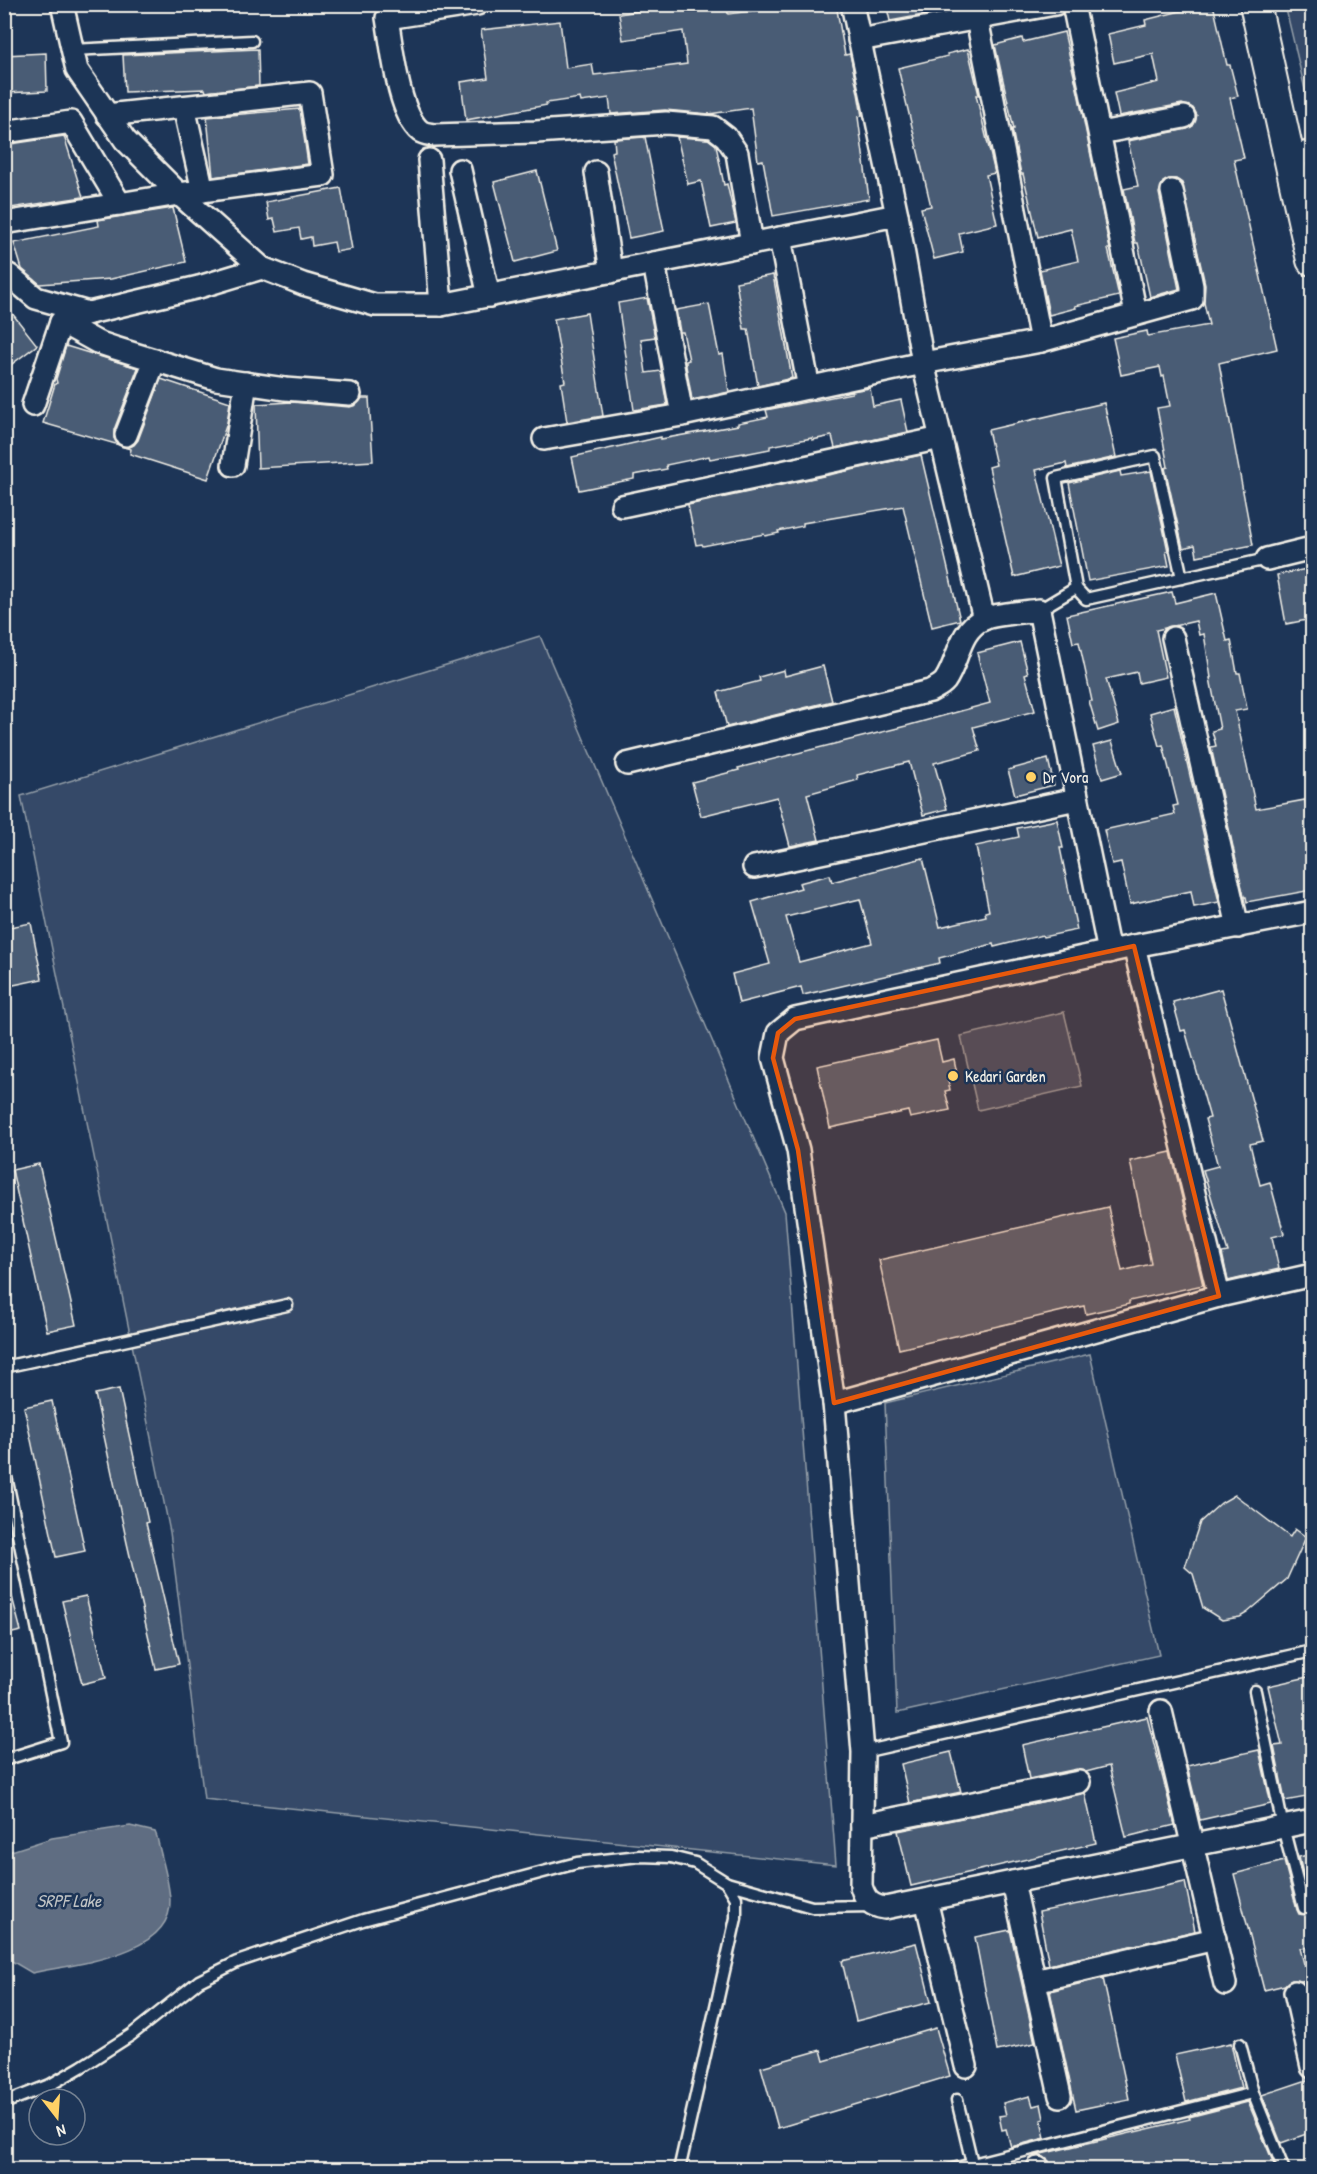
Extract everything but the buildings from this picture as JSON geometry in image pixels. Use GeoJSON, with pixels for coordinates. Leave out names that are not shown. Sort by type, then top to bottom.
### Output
{"type":"FeatureCollection","features":[{"type":"Feature","properties":{"kind":"main road"},"geometry":{"type":"LineString","coordinates":[[1255,4],[1312,260]]}},
{"type":"Feature","properties":{"kind":"main road"},"geometry":{"type":"LineString","coordinates":[[1273,4],[1309,153],[1312,190]]}},
{"type":"Feature","properties":{"kind":"street"},"geometry":{"type":"LineString","coordinates":[[62,4],[77,70],[125,140],[179,194],[261,268],[303,284],[375,305],[441,305],[897,215]]}},
{"type":"Feature","properties":{"kind":"street"},"geometry":{"type":"LineString","coordinates":[[477,4],[387,18],[402,97],[411,120],[422,133],[434,135],[525,132],[666,123],[714,127],[726,137],[737,153],[752,244]]}},
{"type":"Feature","properties":{"kind":"street"},"geometry":{"type":"LineString","coordinates":[[852,4],[897,215],[924,363],[984,619]]}},
{"type":"Feature","properties":{"kind":"street"},"geometry":{"type":"LineString","coordinates":[[859,40],[1055,4]]}},
{"type":"Feature","properties":{"kind":"street"},"geometry":{"type":"LineString","coordinates":[[1073,4],[1136,314]]}},
{"type":"Feature","properties":{"kind":"street"},"geometry":{"type":"LineString","coordinates":[[977,19],[1041,341]]}},
{"type":"Feature","properties":{"kind":"street"},"geometry":{"type":"LineString","coordinates":[[4,223],[179,194],[323,175],[310,93],[108,115]]}},
{"type":"Feature","properties":{"kind":"street"},"geometry":{"type":"LineString","coordinates":[[184,107],[203,191]]}},
{"type":"Feature","properties":{"kind":"street"},"geometry":{"type":"LineString","coordinates":[[1100,133],[1184,117]]}},
{"type":"Feature","properties":{"kind":"street"},"geometry":{"type":"LineString","coordinates":[[4,132],[71,122],[120,204]]}},
{"type":"Feature","properties":{"kind":"street"},"geometry":{"type":"LineString","coordinates":[[429,160],[441,305]]}},
{"type":"Feature","properties":{"kind":"street"},"geometry":{"type":"LineString","coordinates":[[460,170],[489,296]]}},
{"type":"Feature","properties":{"kind":"street"},"geometry":{"type":"LineString","coordinates":[[596,172],[611,272]]}},
{"type":"Feature","properties":{"kind":"street"},"geometry":{"type":"LineString","coordinates":[[544,440],[682,415],[924,363],[1041,341],[1192,299],[1192,286],[1172,190]]}},
{"type":"Feature","properties":{"kind":"street"},"geometry":{"type":"LineString","coordinates":[[780,238],[809,388]]}},
{"type":"Feature","properties":{"kind":"street"},"geometry":{"type":"LineString","coordinates":[[654,263],[682,415]]}},
{"type":"Feature","properties":{"kind":"street"},"geometry":{"type":"LineString","coordinates":[[61,322],[89,313],[199,287],[261,268]]}},
{"type":"Feature","properties":{"kind":"street"},"geometry":{"type":"LineString","coordinates":[[9,275],[36,298],[89,313]]}},
{"type":"Feature","properties":{"kind":"street"},"geometry":{"type":"LineString","coordinates":[[61,322],[97,342],[216,379],[351,394]]}},
{"type":"Feature","properties":{"kind":"street"},"geometry":{"type":"LineString","coordinates":[[33,405],[61,322]]}},
{"type":"Feature","properties":{"kind":"street"},"geometry":{"type":"LineString","coordinates":[[126,435],[155,360]]}},
{"type":"Feature","properties":{"kind":"street"},"geometry":{"type":"LineString","coordinates":[[232,465],[246,383]]}},
{"type":"Feature","properties":{"kind":"street"},"geometry":{"type":"LineString","coordinates":[[622,506],[941,438]]}},
{"type":"Feature","properties":{"kind":"street"},"geometry":{"type":"LineString","coordinates":[[1267,559],[1312,548]]}},
{"type":"Feature","properties":{"kind":"street"},"geometry":{"type":"LineString","coordinates":[[627,764],[930,692],[943,683],[952,668],[958,647],[969,631],[984,619],[1039,610],[1108,952]]}},
{"type":"Feature","properties":{"kind":"street"},"geometry":{"type":"LineString","coordinates":[[1173,638],[1238,927]]}},
{"type":"Feature","properties":{"kind":"street"},"geometry":{"type":"LineString","coordinates":[[754,867],[1077,799]]}},
{"type":"Feature","properties":{"kind":"street"},"geometry":{"type":"LineString","coordinates":[[1312,912],[1134,946],[795,1019],[778,1033],[773,1058],[798,1150],[834,1403],[863,1752],[861,1886],[865,1898],[874,1906],[885,1908],[1312,1821]]}},
{"type":"Feature","properties":{"kind":"street"},"geometry":{"type":"LineString","coordinates":[[1134,946],[1219,1296]]}},
{"type":"Feature","properties":{"kind":"street"},"geometry":{"type":"LineString","coordinates":[[834,1403],[1219,1296],[1312,1275]]}},
{"type":"Feature","properties":{"kind":"street"},"geometry":{"type":"LineString","coordinates":[[1161,1711],[1225,1984]]}},
{"type":"Feature","properties":{"kind":"street"},"geometry":{"type":"LineString","coordinates":[[862,1826],[1079,1782]]}},
{"type":"Feature","properties":{"kind":"street"},"geometry":{"type":"LineString","coordinates":[[1013,1882],[1060,2096]]}},
{"type":"Feature","properties":{"kind":"street"},"geometry":{"type":"LineString","coordinates":[[926,1900],[966,2066]]}},
{"type":"Feature","properties":{"kind":"street"},"geometry":{"type":"LineString","coordinates":[[1035,1981],[1215,1939]]}},
{"type":"Feature","properties":{"kind":"street"},"geometry":{"type":"LineString","coordinates":[[1295,1992],[1312,2067]]}},
{"type":"Feature","properties":{"kind":"lane"},"geometry":{"type":"LineString","coordinates":[[72,50],[252,41]]}},
{"type":"Feature","properties":{"kind":"lane"},"geometry":{"type":"LineString","coordinates":[[1182,578],[1155,456],[1056,478],[1076,588],[1086,599],[1182,578],[1267,559]]}},
{"type":"Feature","properties":{"kind":"lane"},"geometry":{"type":"LineString","coordinates":[[1039,610],[1076,588]]}},
{"type":"Feature","properties":{"kind":"lane"},"geometry":{"type":"LineString","coordinates":[[4,1367],[287,1305]]}},
{"type":"Feature","properties":{"kind":"lane"},"geometry":{"type":"LineString","coordinates":[[4,1467],[61,1742],[4,1760]]}},
{"type":"Feature","properties":{"kind":"lane"},"geometry":{"type":"LineString","coordinates":[[863,1752],[1312,1651]]}},
{"type":"Feature","properties":{"kind":"lane"},"geometry":{"type":"LineString","coordinates":[[1256,1691],[1283,1827],[1304,1908]]}},
{"type":"Feature","properties":{"kind":"lane"},"geometry":{"type":"LineString","coordinates":[[4,2103],[50,2085],[81,2067],[131,2035],[199,1981],[237,1962],[363,1920],[577,1863],[639,1856],[671,1857],[694,1863],[727,1883],[812,1907],[874,1906]]}},
{"type":"Feature","properties":{"kind":"lane"},"geometry":{"type":"LineString","coordinates":[[679,2169],[736,1918],[736,1898],[727,1883]]}},
{"type":"Feature","properties":{"kind":"lane"},"geometry":{"type":"LineString","coordinates":[[1240,2044],[1253,2093],[1284,2169]]}},
{"type":"Feature","properties":{"kind":"lane"},"geometry":{"type":"LineString","coordinates":[[949,2169],[1253,2093]]}},
{"type":"Feature","properties":{"kind":"lane"},"geometry":{"type":"LineString","coordinates":[[957,2100],[972,2163]]}},
{"type":"Feature","properties":{"kind":"highlighted area"},"geometry":{"type":"Polygon","coordinates":[[[1134,946],[1219,1296],[834,1403],[798,1150],[773,1058],[778,1033],[795,1019],[1134,946]]]}},
{"type":"Feature","properties":{"kind":"shaded area"},"geometry":{"type":"Polygon","coordinates":[[[1285,5],[1312,5],[1312,119],[1285,5]]]}},
{"type":"Feature","properties":{"kind":"shaded area"},"geometry":{"type":"Polygon","coordinates":[[[540,636],[785,1212],[836,1865],[204,1799],[170,1532],[21,796],[540,636]]]}},
{"type":"Feature","properties":{"kind":"shaded area"},"geometry":{"type":"Polygon","coordinates":[[[1064,1012],[1082,1086],[978,1110],[961,1036],[1064,1012]]]}},
{"type":"Feature","properties":{"kind":"shaded area"},"geometry":{"type":"Polygon","coordinates":[[[1090,1354],[1159,1655],[897,1713],[885,1403],[1090,1354]]]}},
{"type":"Feature","properties":{"kind":"water","name":"SRPF Lake"},"geometry":{"type":"Polygon","coordinates":[[[130,1826],[155,1832],[165,1868],[170,1900],[167,1919],[155,1934],[138,1945],[117,1954],[94,1961],[32,1973],[5,1957],[5,1853],[52,1838],[130,1826]]]}},
{"type":"Feature","properties":{"kind":"place","name":"Dr Vora"},"geometry":{"type":"Point","coordinates":[1031,777]}},
{"type":"Feature","properties":{"kind":"place","name":"Kedari Garden"},"geometry":{"type":"Point","coordinates":[953,1076]}}]}
